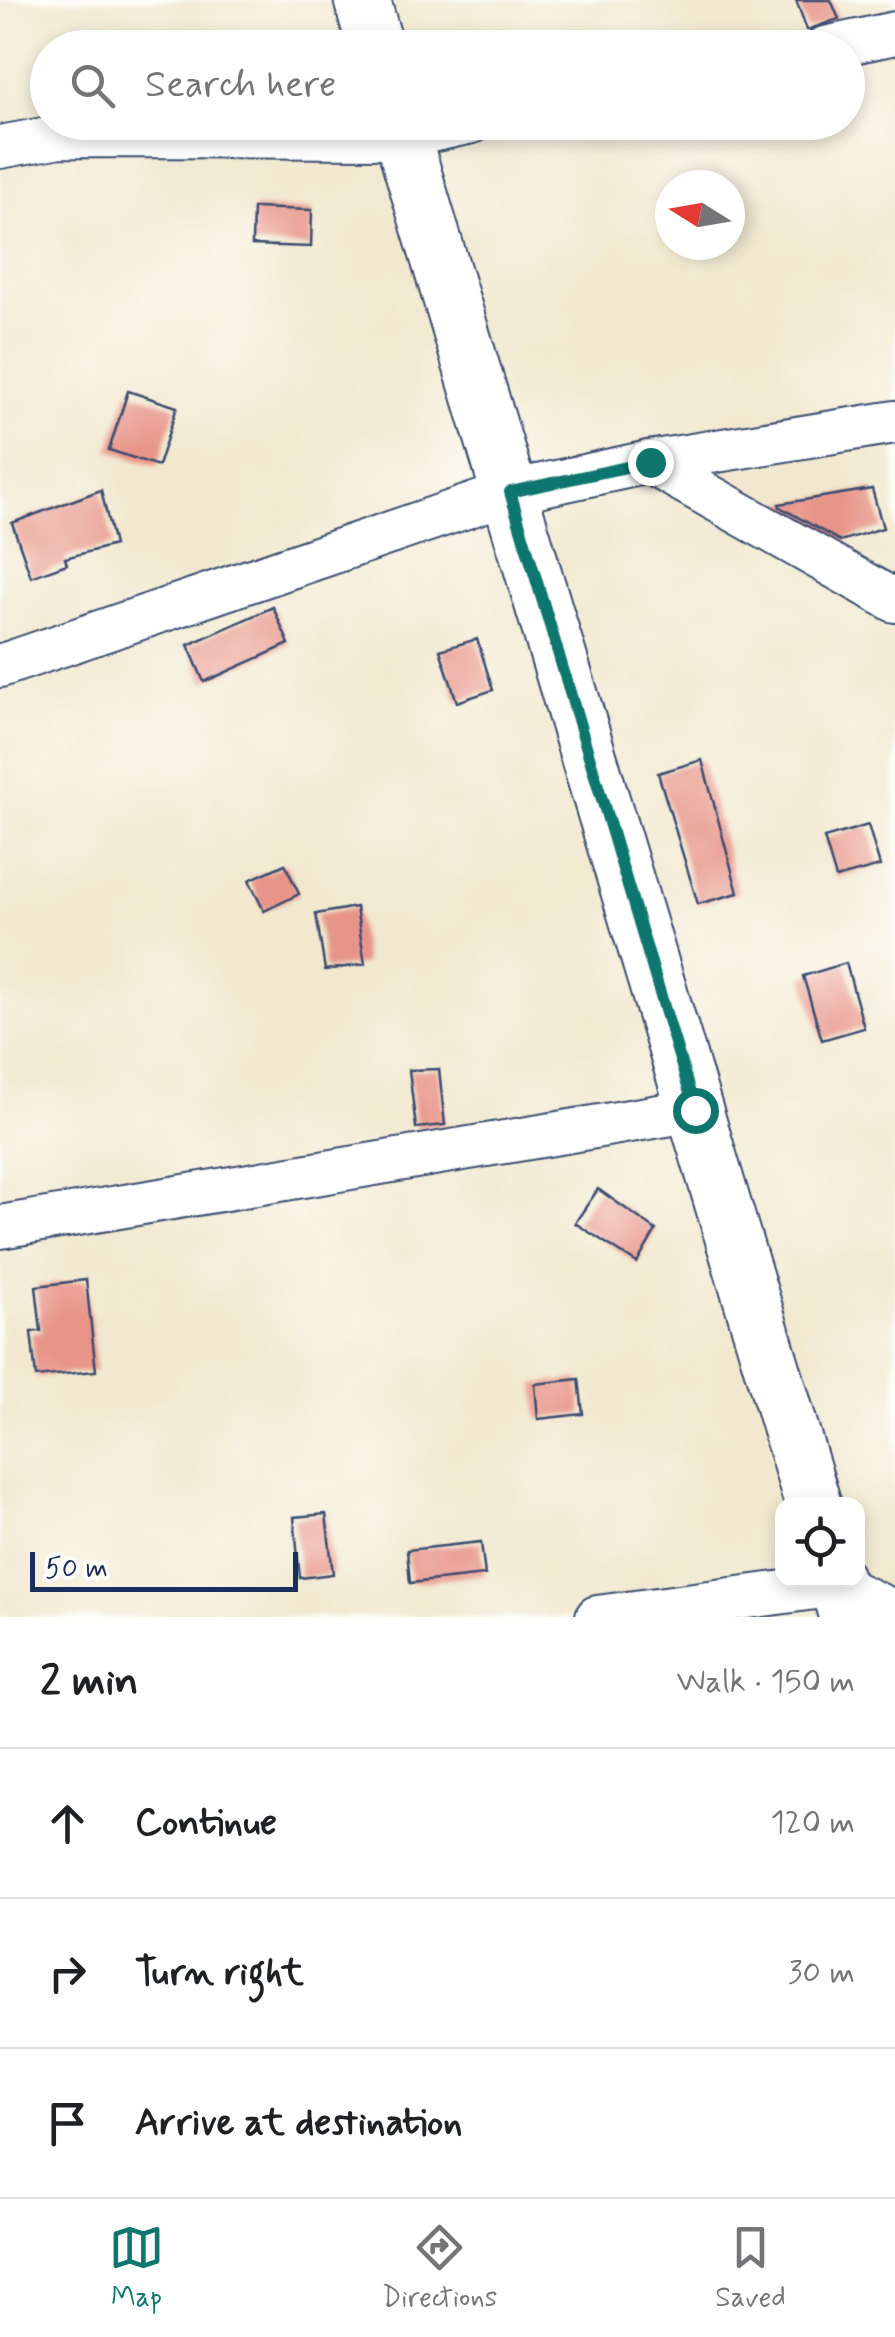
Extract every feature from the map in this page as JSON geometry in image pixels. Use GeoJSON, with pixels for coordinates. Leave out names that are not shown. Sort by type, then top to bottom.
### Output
{"type":"FeatureCollection","features":[{"type":"Feature","properties":{"kind":"street"},"geometry":{"type":"LineString","coordinates":[[362,0],[371,30]]}},
{"type":"Feature","properties":{"kind":"street"},"geometry":{"type":"LineString","coordinates":[[892,0],[895,8]]}},
{"type":"Feature","properties":{"kind":"street"},"geometry":{"type":"LineString","coordinates":[[865,39],[895,32]]}},
{"type":"Feature","properties":{"kind":"street"},"geometry":{"type":"LineString","coordinates":[[0,148],[40,140]]}},
{"type":"Feature","properties":{"kind":"street"},"geometry":{"type":"LineString","coordinates":[[403,140],[811,1497]]}},
{"type":"Feature","properties":{"kind":"street"},"geometry":{"type":"LineString","coordinates":[[0,666],[510,492],[650,462],[895,422]]}},
{"type":"Feature","properties":{"kind":"street"},"geometry":{"type":"LineString","coordinates":[[650,462],[895,601]]}},
{"type":"Feature","properties":{"kind":"street"},"geometry":{"type":"LineString","coordinates":[[0,1227],[695,1110]]}},
{"type":"Feature","properties":{"kind":"street"},"geometry":{"type":"LineString","coordinates":[[597,1617],[840,1594],[895,1612]]}},
{"type":"Feature","properties":{"kind":"building"},"geometry":{"type":"Polygon","coordinates":[[[796,0],[831,0],[839,19],[807,30],[796,0]]]}},
{"type":"Feature","properties":{"kind":"building"},"geometry":{"type":"Polygon","coordinates":[[[253,208],[312,210],[311,247],[252,245],[253,208]]]}},
{"type":"Feature","properties":{"kind":"building"},"geometry":{"type":"Polygon","coordinates":[[[128,391],[177,407],[158,466],[109,450],[128,391]]]}},
{"type":"Feature","properties":{"kind":"building"},"geometry":{"type":"Polygon","coordinates":[[[872,489],[883,528],[840,541],[779,504],[872,489]]]}},
{"type":"Feature","properties":{"kind":"building"},"geometry":{"type":"Polygon","coordinates":[[[101,490],[114,545],[65,558],[67,564],[31,577],[12,523],[101,490]]]}},
{"type":"Feature","properties":{"kind":"building"},"geometry":{"type":"Polygon","coordinates":[[[273,607],[289,644],[204,682],[188,645],[273,607]]]}},
{"type":"Feature","properties":{"kind":"building"},"geometry":{"type":"Polygon","coordinates":[[[477,639],[493,690],[457,702],[440,650],[477,639]]]}},
{"type":"Feature","properties":{"kind":"building"},"geometry":{"type":"Polygon","coordinates":[[[702,760],[738,893],[698,904],[658,773],[702,760]]]}},
{"type":"Feature","properties":{"kind":"building"},"geometry":{"type":"Polygon","coordinates":[[[868,825],[880,866],[836,878],[824,838],[868,825]]]}},
{"type":"Feature","properties":{"kind":"building"},"geometry":{"type":"Polygon","coordinates":[[[285,864],[299,894],[264,911],[249,880],[285,864]]]}},
{"type":"Feature","properties":{"kind":"building"},"geometry":{"type":"Polygon","coordinates":[[[356,907],[365,964],[325,970],[316,914],[356,907]]]}},
{"type":"Feature","properties":{"kind":"building"},"geometry":{"type":"Polygon","coordinates":[[[846,963],[864,1028],[822,1040],[803,976],[846,963]]]}},
{"type":"Feature","properties":{"kind":"building"},"geometry":{"type":"Polygon","coordinates":[[[439,1069],[445,1125],[416,1128],[409,1070],[439,1069]]]}},
{"type":"Feature","properties":{"kind":"building"},"geometry":{"type":"Polygon","coordinates":[[[598,1189],[656,1230],[637,1263],[575,1223],[598,1189]]]}},
{"type":"Feature","properties":{"kind":"building"},"geometry":{"type":"Polygon","coordinates":[[[86,1280],[96,1371],[36,1377],[31,1332],[41,1331],[36,1286],[86,1280]]]}},
{"type":"Feature","properties":{"kind":"building"},"geometry":{"type":"Polygon","coordinates":[[[579,1379],[583,1414],[538,1419],[535,1384],[579,1379]]]}},
{"type":"Feature","properties":{"kind":"building"},"geometry":{"type":"Polygon","coordinates":[[[326,1514],[333,1574],[300,1578],[294,1517],[326,1514]]]}},
{"type":"Feature","properties":{"kind":"building"},"geometry":{"type":"Polygon","coordinates":[[[481,1542],[485,1575],[410,1583],[407,1550],[481,1542]]]}},
{"type":"Feature","properties":{"kind":"route"},"geometry":{"type":"LineString","coordinates":[[650,462],[510,492],[695,1110]]}}]}
